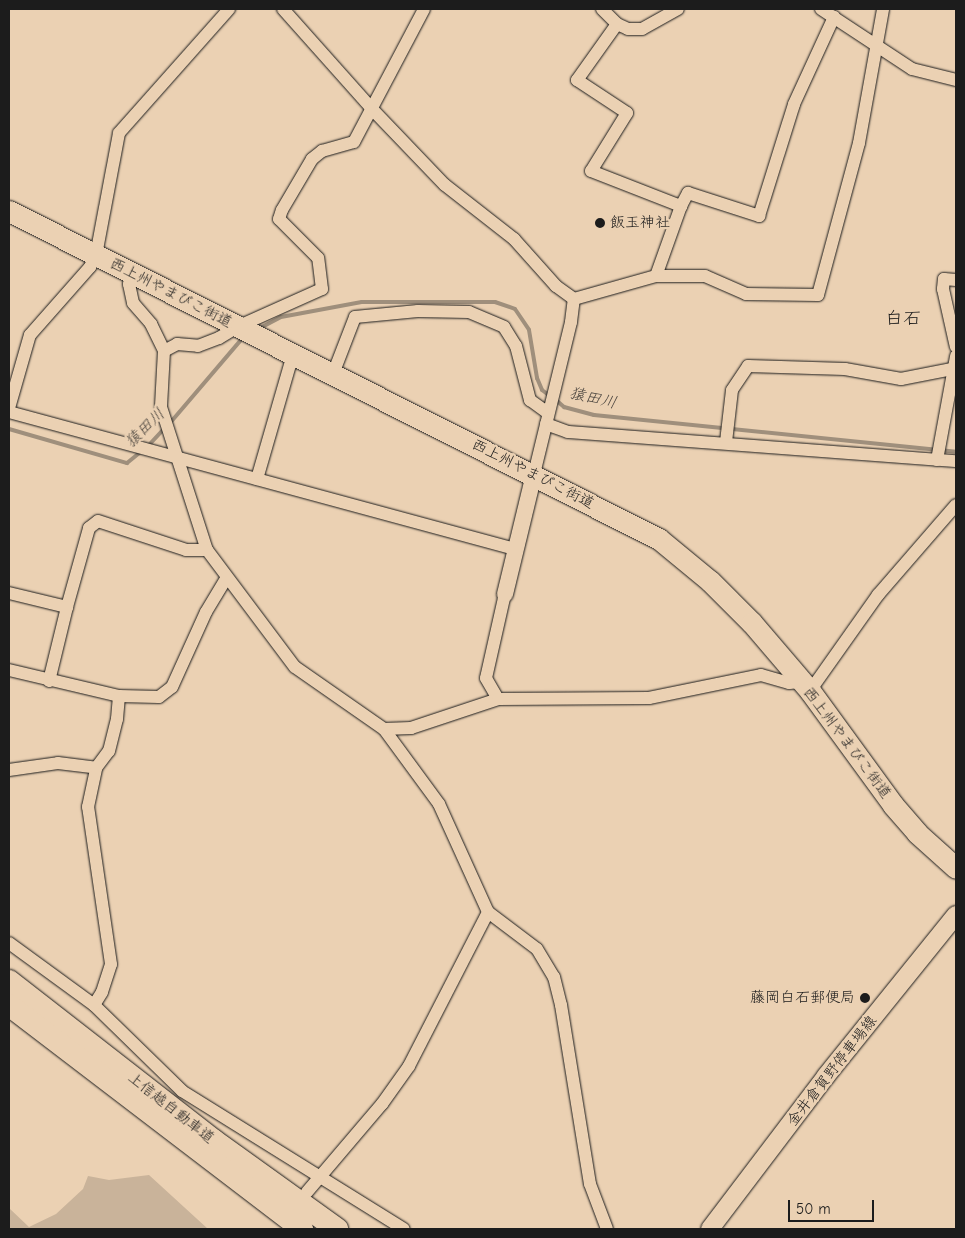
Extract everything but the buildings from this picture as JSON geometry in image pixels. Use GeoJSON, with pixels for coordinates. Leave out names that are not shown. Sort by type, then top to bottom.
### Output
{"type":"FeatureCollection","features":[{"type":"Feature","properties":{"kind":"highway","name":"西上州やまびこ街道"},"geometry":{"type":"LineString","coordinates":[[9,211],[133,275],[534,474],[659,539],[710,581],[752,623],[806,686],[892,805],[916,833],[956,868]]}},
{"type":"Feature","properties":{"kind":"highway","name":"上信越自動車道"},"geometry":{"type":"LineString","coordinates":[[9,981],[213,1140],[337,1229]]}},
{"type":"Feature","properties":{"kind":"highway","name":"上信越自動車道"},"geometry":{"type":"LineString","coordinates":[[9,1006],[302,1229]]}},
{"type":"Feature","properties":{"kind":"main road","name":"金井倉賀野停車場線"},"geometry":{"type":"LineString","coordinates":[[710,1229],[826,1076],[956,915]]}},
{"type":"Feature","properties":{"kind":"street"},"geometry":{"type":"LineString","coordinates":[[229,9],[119,133],[96,256],[90,267],[30,335],[9,410],[515,549]]}},
{"type":"Feature","properties":{"kind":"street"},"geometry":{"type":"LineString","coordinates":[[282,9],[372,109],[445,185],[514,239],[556,286],[574,299]]}},
{"type":"Feature","properties":{"kind":"street"},"geometry":{"type":"LineString","coordinates":[[164,351],[177,344],[198,346],[322,289],[318,258],[278,219],[312,159],[334,146],[354,142],[424,9]]}},
{"type":"Feature","properties":{"kind":"street"},"geometry":{"type":"LineString","coordinates":[[602,9],[617,24],[628,29],[642,29],[678,9]]}},
{"type":"Feature","properties":{"kind":"street"},"geometry":{"type":"LineString","coordinates":[[821,9],[912,69],[956,80]]}},
{"type":"Feature","properties":{"kind":"street"},"geometry":{"type":"LineString","coordinates":[[574,299],[656,276],[705,276],[746,294],[818,295],[859,143],[883,9]]}},
{"type":"Feature","properties":{"kind":"street"},"geometry":{"type":"LineString","coordinates":[[656,276],[681,206],[688,193],[759,216],[794,104],[834,17]]}},
{"type":"Feature","properties":{"kind":"street"},"geometry":{"type":"LineString","coordinates":[[617,24],[577,80],[627,113],[591,172],[681,206]]}},
{"type":"Feature","properties":{"kind":"street"},"geometry":{"type":"LineString","coordinates":[[133,275],[129,284],[134,303],[151,324],[164,351],[161,407],[207,550],[226,579],[295,667],[384,729],[439,804],[488,912],[537,949],[554,977],[562,1005],[590,1184],[607,1229]]}},
{"type":"Feature","properties":{"kind":"street"},"geometry":{"type":"LineString","coordinates":[[956,280],[944,279],[943,289],[956,347]]}},
{"type":"Feature","properties":{"kind":"street"},"geometry":{"type":"LineString","coordinates":[[498,699],[486,678],[515,549],[571,322],[574,299]]}},
{"type":"Feature","properties":{"kind":"street"},"geometry":{"type":"LineString","coordinates":[[333,374],[355,317],[418,311],[469,312],[504,327],[516,346],[530,400],[547,418],[568,432],[726,440],[938,457],[956,461]]}},
{"type":"Feature","properties":{"kind":"street"},"geometry":{"type":"LineString","coordinates":[[257,478],[293,354]]}},
{"type":"Feature","properties":{"kind":"street"},"geometry":{"type":"LineString","coordinates":[[938,457],[952,369],[956,356]]}},
{"type":"Feature","properties":{"kind":"street"},"geometry":{"type":"LineString","coordinates":[[726,440],[732,390],[748,366],[845,369],[901,379],[952,369]]}},
{"type":"Feature","properties":{"kind":"street"},"geometry":{"type":"LineString","coordinates":[[384,729],[411,728],[498,699],[649,698],[761,675],[806,686],[878,595],[956,505]]}},
{"type":"Feature","properties":{"kind":"street"},"geometry":{"type":"LineString","coordinates":[[49,681],[89,528],[98,521],[186,550],[207,550]]}},
{"type":"Feature","properties":{"kind":"street"},"geometry":{"type":"LineString","coordinates":[[9,670],[49,681],[119,696],[159,697],[172,687],[206,612],[226,579]]}},
{"type":"Feature","properties":{"kind":"street"},"geometry":{"type":"LineString","coordinates":[[9,593],[67,608]]}},
{"type":"Feature","properties":{"kind":"street"},"geometry":{"type":"LineString","coordinates":[[94,1005],[102,992],[111,964],[88,807],[96,768],[109,750],[117,719],[119,696]]}},
{"type":"Feature","properties":{"kind":"street"},"geometry":{"type":"LineString","coordinates":[[9,770],[58,763],[96,768]]}},
{"type":"Feature","properties":{"kind":"street"},"geometry":{"type":"LineString","coordinates":[[307,1192],[382,1104],[409,1066],[488,912]]}},
{"type":"Feature","properties":{"kind":"street"},"geometry":{"type":"LineString","coordinates":[[9,943],[94,1005],[182,1091],[404,1229]]}},
{"type":"Feature","properties":{"kind":"shaded area"},"geometry":{"type":"Polygon","coordinates":[[[149,1175],[208,1229],[9,1229],[9,1208],[29,1227],[56,1214],[83,1189],[88,1176],[109,1180],[149,1175]]]}},
{"type":"Feature","properties":{"kind":"waterway","name":"猿田川"},"geometry":{"type":"LineString","coordinates":[[262,327],[281,317],[362,302],[495,302],[515,309],[529,330],[537,378],[542,390],[550,396]]}},
{"type":"Feature","properties":{"kind":"waterway","name":"猿田川"},"geometry":{"type":"LineString","coordinates":[[170,423],[240,341]]}},
{"type":"Feature","properties":{"kind":"waterway","name":"猿田川"},"geometry":{"type":"LineString","coordinates":[[556,400],[564,407],[594,415],[956,452]]}},
{"type":"Feature","properties":{"kind":"waterway","name":"猿田川"},"geometry":{"type":"LineString","coordinates":[[148,446],[165,428]]}},
{"type":"Feature","properties":{"kind":"waterway","name":"猿田川"},"geometry":{"type":"LineString","coordinates":[[9,429],[127,463],[142,451]]}},
{"type":"Feature","properties":{"kind":"place","name":"飯玉神社"},"geometry":{"type":"Point","coordinates":[600,223]}},
{"type":"Feature","properties":{"kind":"place","name":"藤岡白石郵便局"},"geometry":{"type":"Point","coordinates":[865,998]}},
{"type":"Feature","properties":{"kind":"district","name":"白石"},"geometry":{"type":"Point","coordinates":[903,319]}}]}
